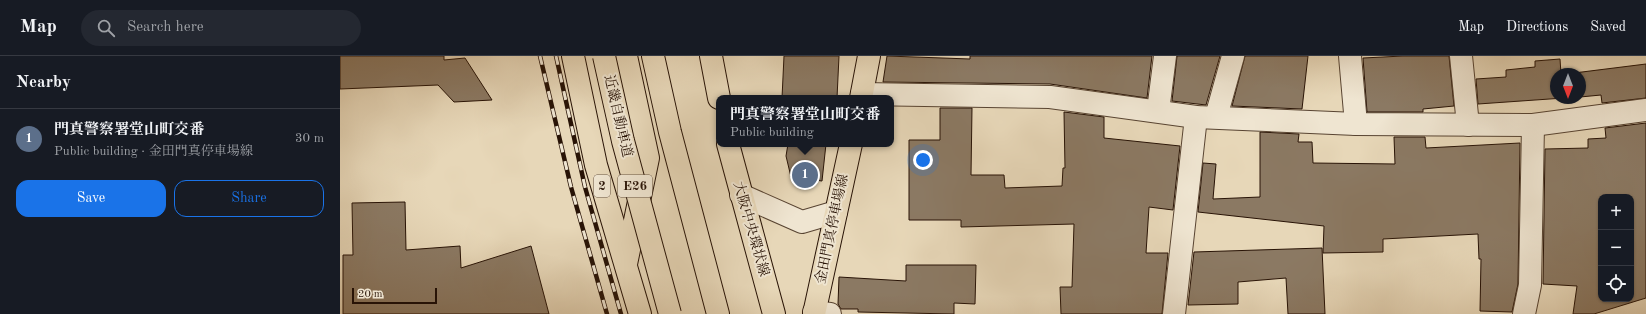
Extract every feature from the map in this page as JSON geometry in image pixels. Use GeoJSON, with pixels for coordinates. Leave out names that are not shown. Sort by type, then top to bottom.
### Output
{"type":"FeatureCollection","features":[{"type":"Feature","properties":{"kind":"main road","name":"2"},"geometry":{"type":"LineString","coordinates":[[573,56],[596,165],[640,314]]}},
{"type":"Feature","properties":{"kind":"main road","name":"近畿自動車道"},"geometry":{"type":"LineString","coordinates":[[604,56],[622,141],[670,314]]}},
{"type":"Feature","properties":{"kind":"main road"},"geometry":{"type":"LineString","coordinates":[[626,56],[648,158],[626,264]]}},
{"type":"Feature","properties":{"kind":"main road"},"geometry":{"type":"LineString","coordinates":[[653,56],[670,132],[718,314]]}},
{"type":"Feature","properties":{"kind":"main road"},"geometry":{"type":"LineString","coordinates":[[711,56],[718,95]]}},
{"type":"Feature","properties":{"kind":"main road"},"geometry":{"type":"LineString","coordinates":[[861,95],[870,56]]}},
{"type":"Feature","properties":{"kind":"main road","name":"大阪中央環状線"},"geometry":{"type":"LineString","coordinates":[[729,147],[774,314]]}},
{"type":"Feature","properties":{"kind":"main road","name":"金田門真停車場線"},"geometry":{"type":"LineString","coordinates":[[819,313],[836,212],[850,147]]}},
{"type":"Feature","properties":{"kind":"street"},"geometry":{"type":"LineString","coordinates":[[1158,111],[1165,56]]}},
{"type":"Feature","properties":{"kind":"street"},"geometry":{"type":"LineString","coordinates":[[1174,314],[1206,117],[1233,56]]}},
{"type":"Feature","properties":{"kind":"street"},"geometry":{"type":"LineString","coordinates":[[1350,56],[1356,124]]}},
{"type":"Feature","properties":{"kind":"street"},"geometry":{"type":"LineString","coordinates":[[1461,56],[1468,125]]}},
{"type":"Feature","properties":{"kind":"street"},"geometry":{"type":"LineString","coordinates":[[894,96],[1050,97],[1206,117],[1356,124],[1533,125],[1646,110]]}},
{"type":"Feature","properties":{"kind":"street"},"geometry":{"type":"LineString","coordinates":[[1524,314],[1530,285],[1533,125]]}},
{"type":"Feature","properties":{"kind":"street"},"geometry":{"type":"LineString","coordinates":[[741,195],[802,222],[836,212]]}},
{"type":"Feature","properties":{"kind":"building"},"geometry":{"type":"Polygon","coordinates":[[[340,56],[444,56],[444,60],[465,58],[492,100],[454,102],[438,85],[340,89],[340,56]]]}},
{"type":"Feature","properties":{"kind":"building"},"geometry":{"type":"Polygon","coordinates":[[[784,56],[839,56],[837,95],[782,95],[784,56]]]}},
{"type":"Feature","properties":{"kind":"building"},"geometry":{"type":"Polygon","coordinates":[[[887,56],[970,59],[970,56],[1152,56],[1147,98],[1050,84],[883,82],[887,56]]]}},
{"type":"Feature","properties":{"kind":"building"},"geometry":{"type":"Polygon","coordinates":[[[1177,56],[1220,56],[1206,105],[1172,101],[1177,56]]]}},
{"type":"Feature","properties":{"kind":"building"},"geometry":{"type":"Polygon","coordinates":[[[1245,56],[1308,56],[1302,109],[1232,106],[1245,56]]]}},
{"type":"Feature","properties":{"kind":"building"},"geometry":{"type":"Polygon","coordinates":[[[1449,56],[1454,106],[1423,109],[1423,112],[1367,112],[1363,58],[1449,56]]]}},
{"type":"Feature","properties":{"kind":"building"},"geometry":{"type":"Polygon","coordinates":[[[1560,59],[1561,68],[1550,68],[1550,99],[1478,104],[1476,79],[1506,77],[1506,70],[1535,67],[1535,61],[1560,59]]]}},
{"type":"Feature","properties":{"kind":"building"},"geometry":{"type":"Polygon","coordinates":[[[1646,64],[1646,98],[1602,103],[1601,95],[1586,96],[1586,72],[1646,64]]]}},
{"type":"Feature","properties":{"kind":"building"},"geometry":{"type":"Polygon","coordinates":[[[940,108],[972,108],[971,175],[1004,175],[1005,188],[1062,186],[1063,168],[1065,168],[1064,112],[1104,117],[1104,138],[1180,146],[1173,210],[1149,207],[1146,253],[1168,253],[1162,314],[1061,314],[1060,287],[1072,287],[1074,224],[961,227],[961,220],[909,220],[909,140],[940,140],[940,108]]]}},
{"type":"Feature","properties":{"kind":"building"},"geometry":{"type":"Polygon","coordinates":[[[1646,123],[1646,298],[1634,302],[1634,194],[1598,194],[1598,302],[1633,302],[1594,314],[1573,314],[1577,286],[1543,284],[1545,149],[1588,148],[1588,139],[1606,138],[1605,128],[1646,123]]]}},
{"type":"Feature","properties":{"kind":"building"},"geometry":{"type":"Polygon","coordinates":[[[1260,132],[1299,134],[1298,142],[1312,142],[1313,163],[1395,164],[1394,137],[1425,137],[1426,148],[1520,143],[1518,284],[1512,312],[1480,311],[1481,259],[1479,259],[1478,234],[1383,239],[1383,252],[1323,253],[1324,226],[1198,212],[1203,163],[1216,164],[1213,199],[1260,197],[1260,132]]]}},
{"type":"Feature","properties":{"kind":"building"},"geometry":{"type":"Polygon","coordinates":[[[788,147],[826,147],[822,181],[791,177],[786,156],[788,147]]]}},
{"type":"Feature","properties":{"kind":"building"},"geometry":{"type":"Polygon","coordinates":[[[405,202],[406,250],[460,246],[461,268],[531,246],[549,314],[343,314],[343,255],[353,255],[352,203],[405,202]]]}},
{"type":"Feature","properties":{"kind":"building"},"geometry":{"type":"Polygon","coordinates":[[[1322,248],[1325,314],[1288,314],[1286,278],[1238,282],[1238,304],[1188,305],[1194,252],[1322,248]]]}},
{"type":"Feature","properties":{"kind":"building"},"geometry":{"type":"Polygon","coordinates":[[[906,265],[976,265],[975,304],[954,303],[954,314],[858,312],[858,309],[841,309],[838,304],[839,277],[906,281],[906,265]]]}},
{"type":"Feature","properties":{"kind":"railway"},"geometry":{"type":"LineString","coordinates":[[540,56],[571,187],[607,314]]}},
{"type":"Feature","properties":{"kind":"railway"},"geometry":{"type":"LineString","coordinates":[[556,56],[585,187],[621,314]]}},
{"type":"Feature","properties":{"kind":"place","name":"門真警察署堂山町交番"},"geometry":{"type":"Point","coordinates":[805,175]}}]}
